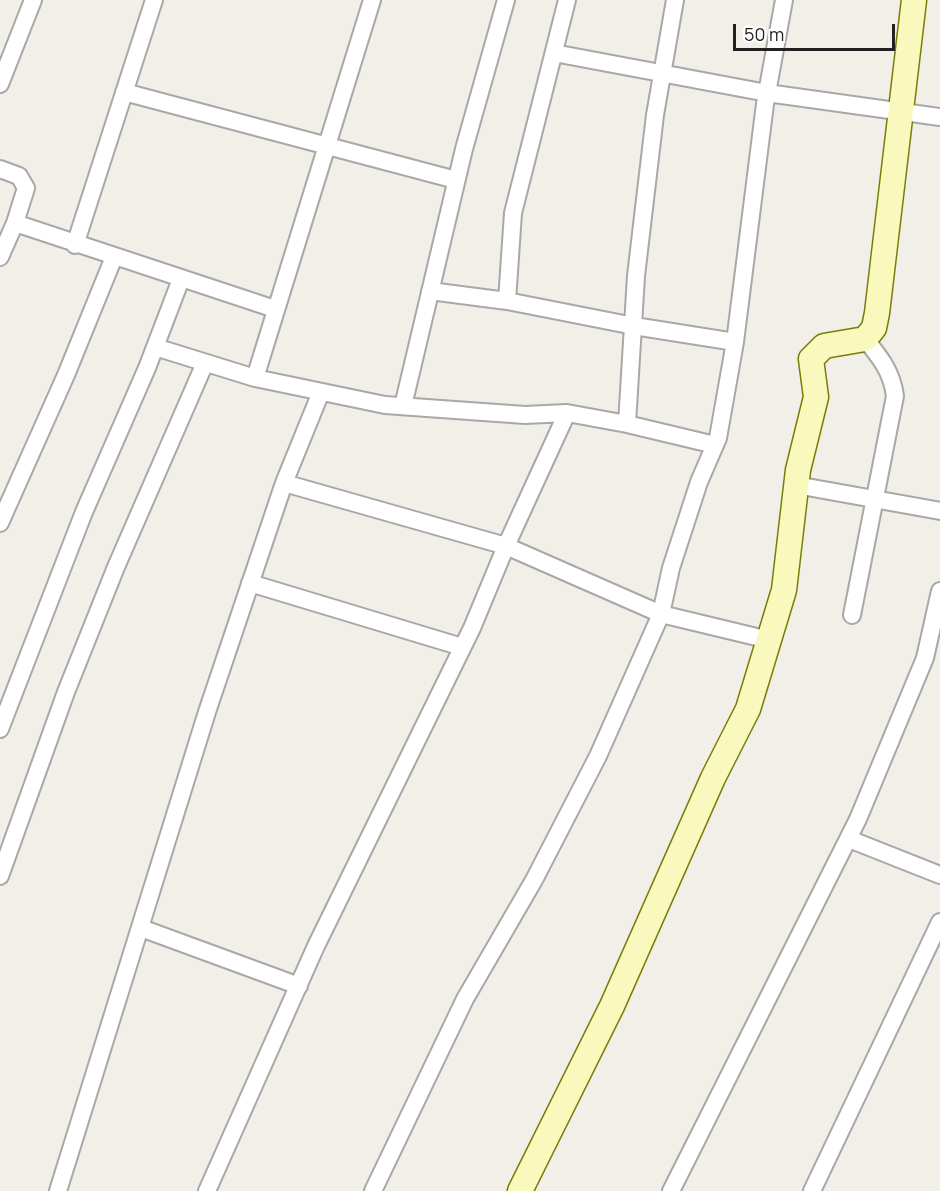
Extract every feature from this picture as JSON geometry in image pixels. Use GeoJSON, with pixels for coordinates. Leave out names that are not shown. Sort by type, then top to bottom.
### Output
{"type":"FeatureCollection","features":[{"type":"Feature","properties":{"kind":"street"},"geometry":{"type":"LineString","coordinates":[[0,84],[6,55],[33,0]]}},
{"type":"Feature","properties":{"kind":"street"},"geometry":{"type":"LineString","coordinates":[[75,245],[154,0]]}},
{"type":"Feature","properties":{"kind":"street"},"geometry":{"type":"LineString","coordinates":[[403,406],[456,180],[506,0]]}},
{"type":"Feature","properties":{"kind":"street"},"geometry":{"type":"LineString","coordinates":[[507,301],[513,213],[567,0]]}},
{"type":"Feature","properties":{"kind":"street"},"geometry":{"type":"LineString","coordinates":[[627,424],[636,276],[662,75],[675,0]]}},
{"type":"Feature","properties":{"kind":"street"},"geometry":{"type":"LineString","coordinates":[[373,1191],[465,999],[534,880],[598,756],[661,614],[671,568],[699,482],[715,445],[735,342],[767,93],[784,0]]}},
{"type":"Feature","properties":{"kind":"street"},"geometry":{"type":"LineString","coordinates":[[520,1191],[612,1006],[712,778],[748,709],[784,590],[796,485],[816,397],[811,359],[824,346],[865,339],[873,328],[884,278],[900,111],[914,0]]}},
{"type":"Feature","properties":{"kind":"street"},"geometry":{"type":"LineString","coordinates":[[255,378],[275,309],[328,148],[368,1]]}},
{"type":"Feature","properties":{"kind":"street"},"geometry":{"type":"LineString","coordinates":[[554,53],[767,93],[940,117]]}},
{"type":"Feature","properties":{"kind":"street"},"geometry":{"type":"LineString","coordinates":[[124,92],[328,148],[456,180]]}},
{"type":"Feature","properties":{"kind":"street"},"geometry":{"type":"LineString","coordinates":[[0,169],[19,176],[26,188],[15,223],[0,257]]}},
{"type":"Feature","properties":{"kind":"street"},"geometry":{"type":"LineString","coordinates":[[15,223],[75,245],[275,309]]}},
{"type":"Feature","properties":{"kind":"street"},"geometry":{"type":"LineString","coordinates":[[0,523],[66,375],[114,257]]}},
{"type":"Feature","properties":{"kind":"street"},"geometry":{"type":"LineString","coordinates":[[0,729],[84,512],[155,347],[180,279]]}},
{"type":"Feature","properties":{"kind":"street"},"geometry":{"type":"LineString","coordinates":[[430,291],[507,301],[634,326],[735,342]]}},
{"type":"Feature","properties":{"kind":"street"},"geometry":{"type":"LineString","coordinates":[[852,615],[895,396],[893,381],[884,362],[865,339]]}},
{"type":"Feature","properties":{"kind":"street"},"geometry":{"type":"LineString","coordinates":[[155,347],[255,378],[321,392],[403,406],[525,415],[567,413],[627,424],[715,445]]}},
{"type":"Feature","properties":{"kind":"street"},"geometry":{"type":"LineString","coordinates":[[0,876],[66,692],[116,567],[205,363]]}},
{"type":"Feature","properties":{"kind":"street"},"geometry":{"type":"LineString","coordinates":[[58,1191],[250,583],[284,483],[321,392]]}},
{"type":"Feature","properties":{"kind":"street"},"geometry":{"type":"LineString","coordinates":[[207,1191],[299,986],[462,647],[567,413]]}},
{"type":"Feature","properties":{"kind":"street"},"geometry":{"type":"LineString","coordinates":[[284,483],[506,546],[661,614],[769,640]]}},
{"type":"Feature","properties":{"kind":"street"},"geometry":{"type":"LineString","coordinates":[[796,485],[940,511]]}},
{"type":"Feature","properties":{"kind":"street"},"geometry":{"type":"LineString","coordinates":[[250,583],[462,647]]}},
{"type":"Feature","properties":{"kind":"street"},"geometry":{"type":"LineString","coordinates":[[672,1191],[849,839],[925,658],[940,591]]}},
{"type":"Feature","properties":{"kind":"street"},"geometry":{"type":"LineString","coordinates":[[849,839],[940,875]]}},
{"type":"Feature","properties":{"kind":"street"},"geometry":{"type":"LineString","coordinates":[[812,1191],[940,922]]}},
{"type":"Feature","properties":{"kind":"street"},"geometry":{"type":"LineString","coordinates":[[141,928],[299,986]]}}]}
